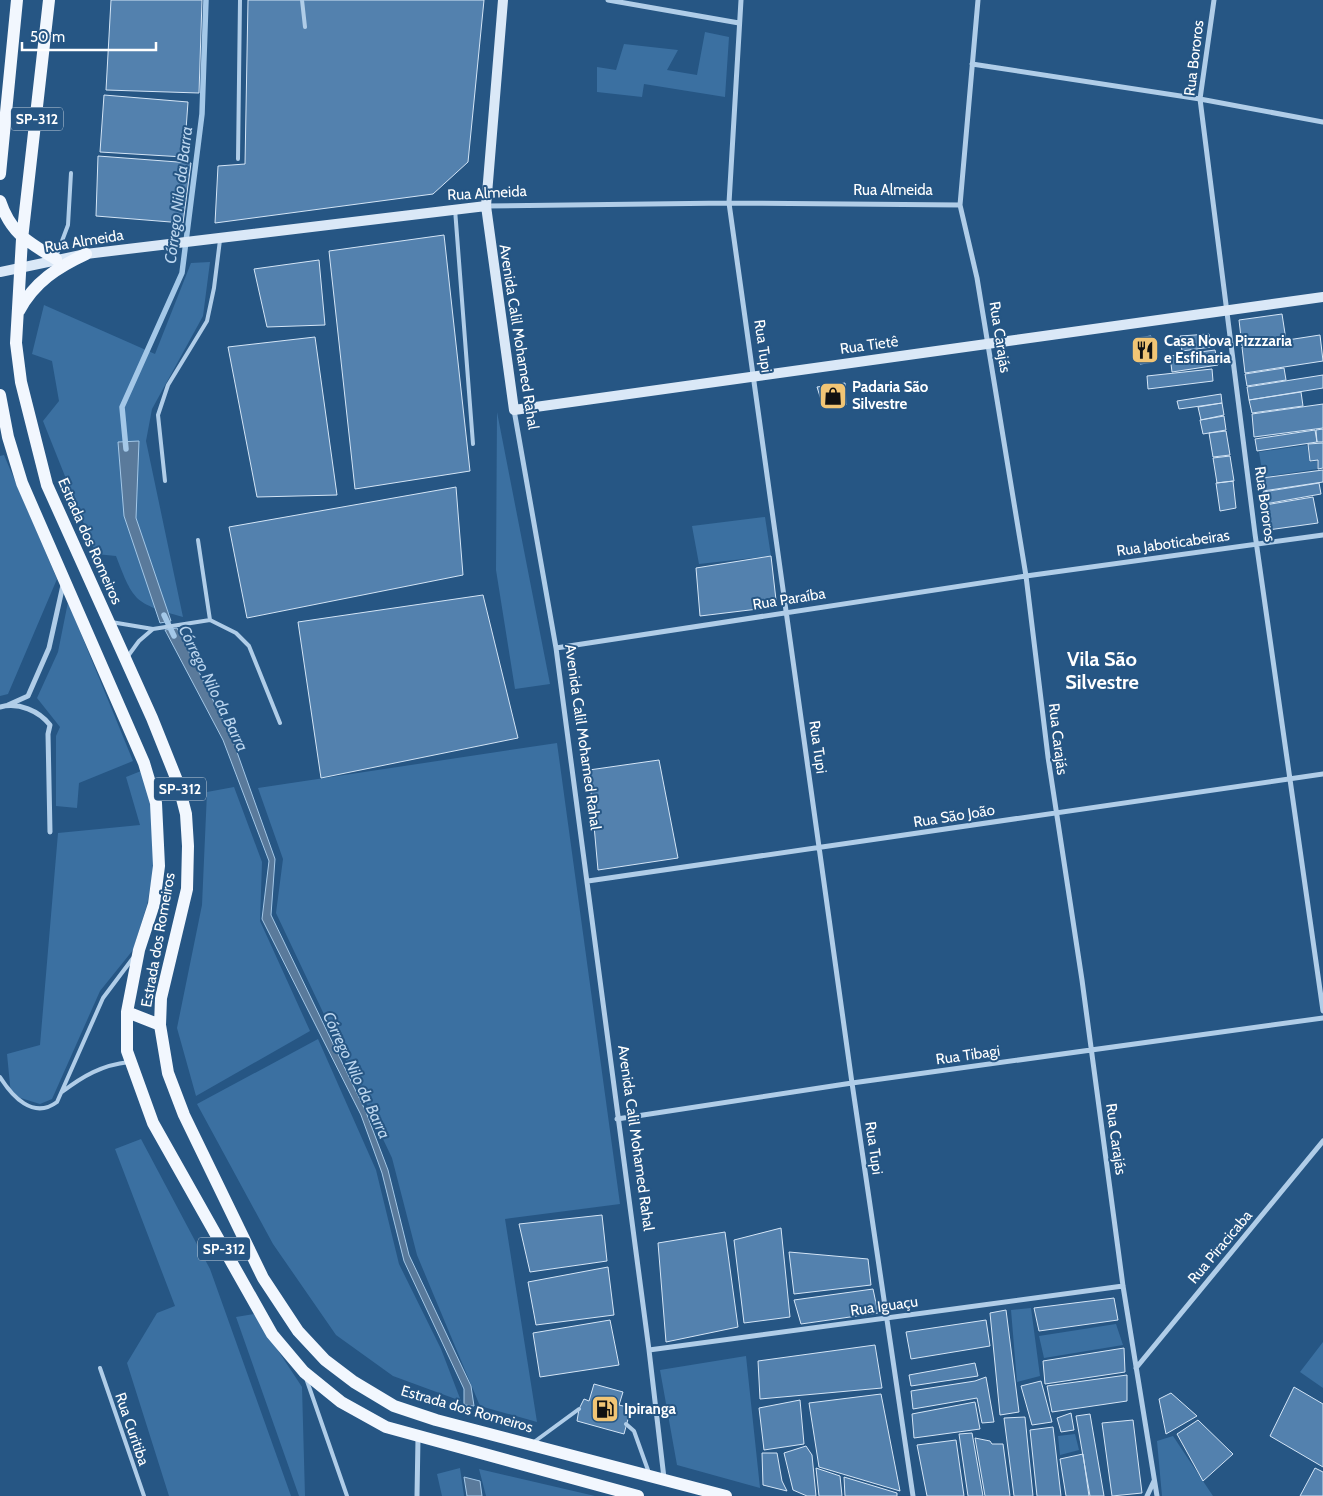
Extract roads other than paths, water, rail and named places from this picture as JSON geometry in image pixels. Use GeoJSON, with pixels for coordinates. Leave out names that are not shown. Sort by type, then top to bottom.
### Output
{"type":"FeatureCollection","features":[{"type":"Feature","properties":{"kind":"main road","name":"SP-312"},"geometry":{"type":"LineString","coordinates":[[0,174],[17,0]]}},
{"type":"Feature","properties":{"kind":"main road","name":"Estrada dos Romeiros"},"geometry":{"type":"LineString","coordinates":[[49,0],[22,239],[16,343],[21,382],[46,480],[178,783],[186,814],[188,846],[187,889],[161,998],[160,1025],[168,1073],[181,1108],[263,1278],[298,1331],[326,1360],[354,1382],[394,1406],[436,1420],[664,1478],[726,1496]]}},
{"type":"Feature","properties":{"kind":"main road"},"geometry":{"type":"LineString","coordinates":[[0,201],[5,216],[22,239],[56,259]]}},
{"type":"Feature","properties":{"kind":"main road"},"geometry":{"type":"LineString","coordinates":[[17,315],[26,298],[37,285],[61,266],[86,254]]}},
{"type":"Feature","properties":{"kind":"main road","name":"Estrada dos Romeiros"},"geometry":{"type":"LineString","coordinates":[[0,395],[8,437],[22,483],[144,763],[156,803],[159,866],[154,904],[139,950],[127,1012],[127,1051],[129,1062],[153,1124],[272,1334],[304,1372],[341,1402],[386,1427],[418,1438],[638,1496]]}},
{"type":"Feature","properties":{"kind":"main road"},"geometry":{"type":"LineString","coordinates":[[127,1012],[160,1025]]}},
{"type":"Feature","properties":{"kind":"street","name":"Avenida Calil Mohamed Rahal"},"geometry":{"type":"LineString","coordinates":[[503,0],[486,206],[514,410],[556,648],[588,881],[617,1118],[650,1350],[664,1478]]}},
{"type":"Feature","properties":{"kind":"street"},"geometry":{"type":"LineString","coordinates":[[608,0],[739,23]]}},
{"type":"Feature","properties":{"kind":"street","name":"Rua Tupi"},"geometry":{"type":"LineString","coordinates":[[741,0],[729,204],[755,377],[852,1083],[913,1496]]}},
{"type":"Feature","properties":{"kind":"street","name":"Rua Carajás"},"geometry":{"type":"LineString","coordinates":[[978,0],[960,205],[977,278],[1026,576],[1056,814],[1082,980],[1122,1286],[1157,1496]]}},
{"type":"Feature","properties":{"kind":"street","name":"Rua Bororos"},"geometry":{"type":"LineString","coordinates":[[1214,0],[1200,100],[1257,544],[1323,1011]]}},
{"type":"Feature","properties":{"kind":"street"},"geometry":{"type":"LineString","coordinates":[[972,64],[1200,100],[1323,122]]}},
{"type":"Feature","properties":{"kind":"street","name":"Rua Almeida"},"geometry":{"type":"LineString","coordinates":[[0,272],[86,254],[486,206],[960,205]]}},
{"type":"Feature","properties":{"kind":"street","name":"Rua Tietê"},"geometry":{"type":"LineString","coordinates":[[514,410],[1323,297]]}},
{"type":"Feature","properties":{"kind":"street","name":"Rua Jaboticabeiras"},"geometry":{"type":"LineString","coordinates":[[1026,576],[1323,535]]}},
{"type":"Feature","properties":{"kind":"street","name":"Rua Paraíba"},"geometry":{"type":"LineString","coordinates":[[556,648],[1026,576]]}},
{"type":"Feature","properties":{"kind":"street"},"geometry":{"type":"LineString","coordinates":[[0,707],[28,696],[49,648],[64,579]]}},
{"type":"Feature","properties":{"kind":"street"},"geometry":{"type":"LineString","coordinates":[[7,705],[35,711],[50,725],[48,734],[50,832]]}},
{"type":"Feature","properties":{"kind":"street","name":"Rua São João"},"geometry":{"type":"LineString","coordinates":[[588,881],[821,849],[1323,774]]}},
{"type":"Feature","properties":{"kind":"street","name":"Rua Tibagi"},"geometry":{"type":"LineString","coordinates":[[617,1118],[852,1083],[1323,1018]]}},
{"type":"Feature","properties":{"kind":"street","name":"Rua Piracicaba"},"geometry":{"type":"LineString","coordinates":[[1136,1368],[1323,1142]]}},
{"type":"Feature","properties":{"kind":"street","name":"Rua Iguaçu"},"geometry":{"type":"LineString","coordinates":[[650,1350],[1122,1286]]}},
{"type":"Feature","properties":{"kind":"street"},"geometry":{"type":"LineString","coordinates":[[417,1496],[418,1438]]}},
{"type":"Feature","properties":{"kind":"street"},"geometry":{"type":"LineString","coordinates":[[1147,1496],[1154,1480]]}},
{"type":"Feature","properties":{"kind":"lane"},"geometry":{"type":"LineString","coordinates":[[238,159],[240,0]]}},
{"type":"Feature","properties":{"kind":"lane"},"geometry":{"type":"LineString","coordinates":[[302,0],[305,27]]}},
{"type":"Feature","properties":{"kind":"lane"},"geometry":{"type":"LineString","coordinates":[[56,259],[68,225],[71,173]]}},
{"type":"Feature","properties":{"kind":"lane"},"geometry":{"type":"LineString","coordinates":[[455,209],[472,444]]}},
{"type":"Feature","properties":{"kind":"lane"},"geometry":{"type":"LineString","coordinates":[[165,481],[158,414],[168,385],[206,322],[214,288],[221,238]]}},
{"type":"Feature","properties":{"kind":"lane"},"geometry":{"type":"LineString","coordinates":[[198,540],[210,620]]}},
{"type":"Feature","properties":{"kind":"lane"},"geometry":{"type":"LineString","coordinates":[[108,622],[153,629],[210,620],[236,633],[248,646],[280,723]]}},
{"type":"Feature","properties":{"kind":"lane"},"geometry":{"type":"LineString","coordinates":[[126,660],[139,642],[153,629]]}},
{"type":"Feature","properties":{"kind":"lane"},"geometry":{"type":"LineString","coordinates":[[0,1077],[11,1095],[30,1107],[50,1107],[57,1102],[103,998],[139,950]]}},
{"type":"Feature","properties":{"kind":"lane"},"geometry":{"type":"LineString","coordinates":[[61,1093],[83,1076],[99,1068],[129,1062]]}},
{"type":"Feature","properties":{"kind":"lane","name":"Rua Curitiba"},"geometry":{"type":"LineString","coordinates":[[100,1368],[144,1496]]}},
{"type":"Feature","properties":{"kind":"lane"},"geometry":{"type":"LineString","coordinates":[[304,1372],[347,1496]]}},
{"type":"Feature","properties":{"kind":"lane"},"geometry":{"type":"LineString","coordinates":[[532,1444],[579,1409]]}},
{"type":"Feature","properties":{"kind":"lane"},"geometry":{"type":"LineString","coordinates":[[626,1424],[634,1431],[650,1475]]}},
{"type":"Feature","properties":{"kind":"waterway","name":"Córrego Nilo da Barra"},"geometry":{"type":"LineString","coordinates":[[126,449],[122,407],[182,273],[202,114],[206,0]]}},
{"type":"Feature","properties":{"kind":"waterway","name":"Córrego Nilo da Barra"},"geometry":{"type":"LineString","coordinates":[[164,615],[174,636]]}},
{"type":"Feature","properties":{"kind":"place","name":"Casa Nova Pizzzaria e Esfiharia"},"geometry":{"type":"Point","coordinates":[1145,350]}},
{"type":"Feature","properties":{"kind":"place","name":"Padaria São Silvestre"},"geometry":{"type":"Point","coordinates":[833,396]}},
{"type":"Feature","properties":{"kind":"place","name":"Ipiranga"},"geometry":{"type":"Point","coordinates":[605,1409]}},
{"type":"Feature","properties":{"kind":"district","name":"Vila São Silvestre"},"geometry":{"type":"Point","coordinates":[1102,670]}}]}
